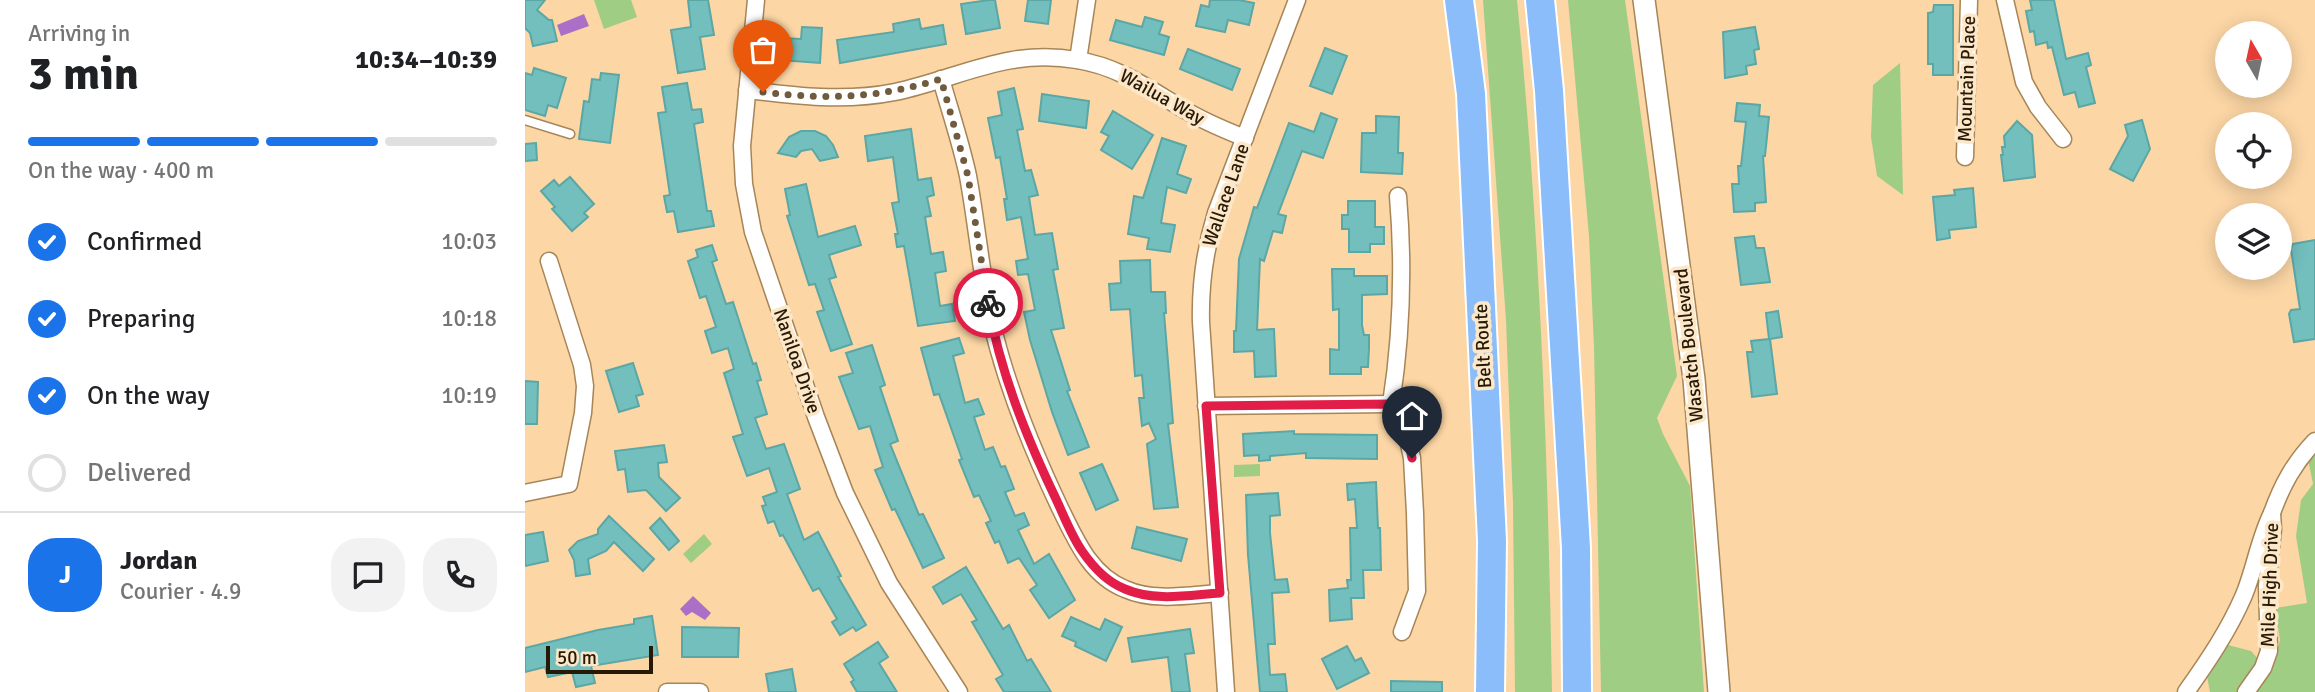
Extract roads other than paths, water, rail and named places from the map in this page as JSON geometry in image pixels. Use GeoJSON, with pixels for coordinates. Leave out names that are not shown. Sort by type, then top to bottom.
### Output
{"type":"FeatureCollection","features":[{"type":"Feature","properties":{"kind":"highway","name":"Belt Route"},"geometry":{"type":"LineString","coordinates":[[1459,0],[1471,94],[1492,541],[1490,692]]}},
{"type":"Feature","properties":{"kind":"highway"},"geometry":{"type":"LineString","coordinates":[[1540,0],[1549,91],[1575,534],[1577,692]]}},
{"type":"Feature","properties":{"kind":"street","name":"Naniloa Drive"},"geometry":{"type":"LineString","coordinates":[[756,0],[742,156],[750,216],[829,455],[879,565],[959,692]]}},
{"type":"Feature","properties":{"kind":"street"},"geometry":{"type":"LineString","coordinates":[[1078,60],[1087,0]]}},
{"type":"Feature","properties":{"kind":"street","name":"Wallace Lane"},"geometry":{"type":"LineString","coordinates":[[1226,692],[1201,322],[1203,266],[1216,213],[1297,0]]}},
{"type":"Feature","properties":{"kind":"street","name":"Wasatch Boulevard"},"geometry":{"type":"LineString","coordinates":[[1644,0],[1694,379],[1719,692]]}},
{"type":"Feature","properties":{"kind":"street","name":"Mountain Place"},"geometry":{"type":"LineString","coordinates":[[1965,157],[1969,0]]}},
{"type":"Feature","properties":{"kind":"street"},"geometry":{"type":"LineString","coordinates":[[2005,0],[2024,82],[2038,107],[2063,139]]}},
{"type":"Feature","properties":{"kind":"street","name":"Wailua Way"},"geometry":{"type":"LineString","coordinates":[[747,90],[812,97],[853,97],[893,92],[1013,59],[1040,57],[1078,60],[1129,76],[1198,117],[1245,138]]}},
{"type":"Feature","properties":{"kind":"street"},"geometry":{"type":"LineString","coordinates":[[941,79],[968,176],[991,321],[999,354],[1032,447],[1080,549],[1108,580],[1125,590],[1163,597],[1220,593]]}},
{"type":"Feature","properties":{"kind":"street"},"geometry":{"type":"LineString","coordinates":[[1398,196],[1403,274],[1402,305],[1391,404],[1407,435],[1409,446],[1415,513],[1417,591],[1402,632]]}},
{"type":"Feature","properties":{"kind":"street"},"geometry":{"type":"LineString","coordinates":[[525,493],[569,484],[585,397],[582,365],[548,261]]}},
{"type":"Feature","properties":{"kind":"street"},"geometry":{"type":"LineString","coordinates":[[1206,406],[1391,404]]}},
{"type":"Feature","properties":{"kind":"street","name":"Mile High Drive"},"geometry":{"type":"LineString","coordinates":[[2186,692],[2204,667],[2239,605],[2282,484],[2300,456],[2315,440]]}},
{"type":"Feature","properties":{"kind":"street","name":"Mile High Drive"},"geometry":{"type":"LineString","coordinates":[[2246,692],[2263,668],[2269,651],[2267,586],[2272,549],[2271,513]]}},
{"type":"Feature","properties":{"kind":"street"},"geometry":{"type":"LineString","coordinates":[[667,692],[700,692]]}},
{"type":"Feature","properties":{"kind":"lane"},"geometry":{"type":"LineString","coordinates":[[525,120],[570,134]]}}]}
